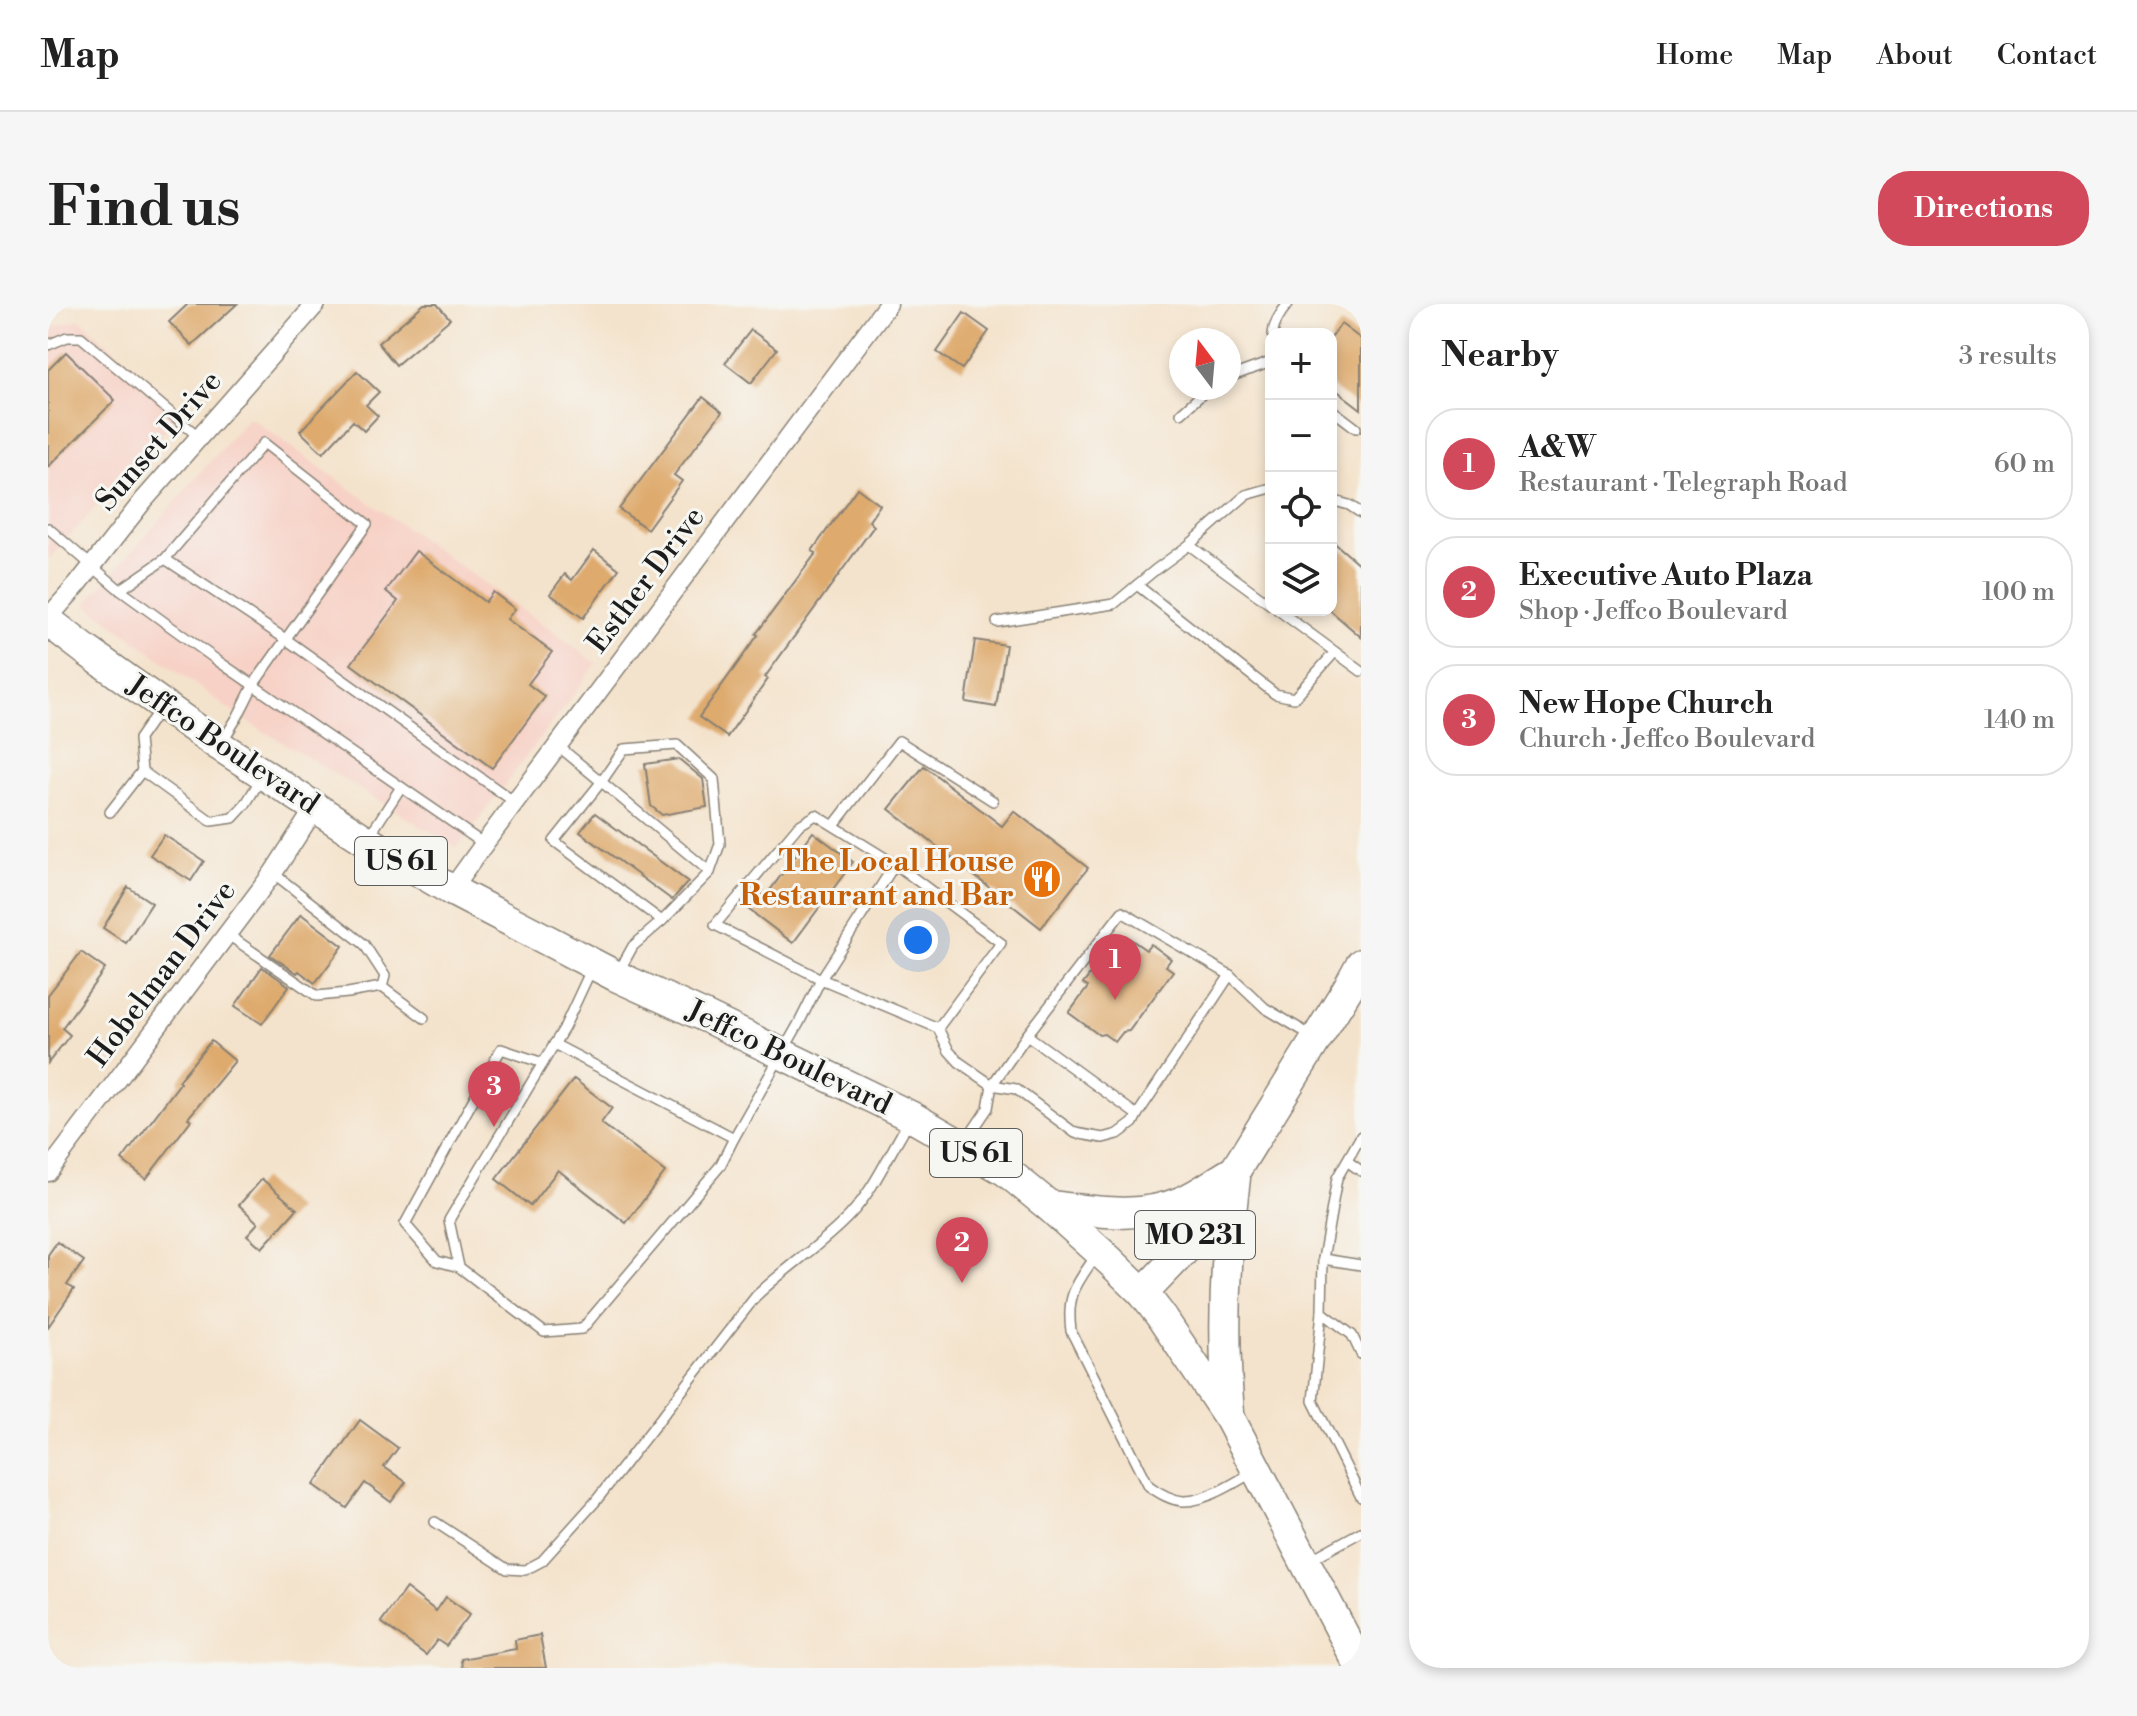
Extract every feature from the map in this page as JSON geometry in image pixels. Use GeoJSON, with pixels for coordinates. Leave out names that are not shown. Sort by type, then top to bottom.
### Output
{"type":"FeatureCollection","features":[{"type":"Feature","properties":{"kind":"main road","name":"Jeffco Boulevard"},"geometry":{"type":"LineString","coordinates":[[48,619],[162,705],[263,775],[451,890],[604,970],[912,1117],[1006,1171],[1049,1206],[1143,1293],[1185,1351],[1230,1419],[1361,1668]]}},
{"type":"Feature","properties":{"kind":"main road","name":"MO 231"},"geometry":{"type":"LineString","coordinates":[[1143,1293],[1189,1245],[1361,964]]}},
{"type":"Feature","properties":{"kind":"main road"},"geometry":{"type":"LineString","coordinates":[[1049,1206],[1115,1214],[1160,1208],[1182,1202],[1236,1170]]}},
{"type":"Feature","properties":{"kind":"main road"},"geometry":{"type":"LineString","coordinates":[[1230,1419],[1224,1312],[1228,1233],[1236,1170]]}},
{"type":"Feature","properties":{"kind":"street","name":"Sunset Drive"},"geometry":{"type":"LineString","coordinates":[[48,619],[143,501],[316,304]]}},
{"type":"Feature","properties":{"kind":"street","name":"Esther Drive"},"geometry":{"type":"LineString","coordinates":[[451,890],[888,304]]}},
{"type":"Feature","properties":{"kind":"street","name":"Hobelman Drive"},"geometry":{"type":"LineString","coordinates":[[48,1172],[273,873],[315,808]]}},
{"type":"Feature","properties":{"kind":"lane"},"geometry":{"type":"LineString","coordinates":[[1274,328],[1288,304]]}},
{"type":"Feature","properties":{"kind":"lane"},"geometry":{"type":"LineString","coordinates":[[1355,304],[1361,309]]}},
{"type":"Feature","properties":{"kind":"lane"},"geometry":{"type":"LineString","coordinates":[[48,345],[67,337],[81,337],[199,437]]}},
{"type":"Feature","properties":{"kind":"lane"},"geometry":{"type":"LineString","coordinates":[[1241,373],[1265,364]]}},
{"type":"Feature","properties":{"kind":"lane"},"geometry":{"type":"LineString","coordinates":[[1181,413],[1196,400]]}},
{"type":"Feature","properties":{"kind":"lane"},"geometry":{"type":"LineString","coordinates":[[1337,414],[1356,428]]}},
{"type":"Feature","properties":{"kind":"lane"},"geometry":{"type":"LineString","coordinates":[[120,590],[165,559],[264,443],[367,524],[254,684],[220,746]]}},
{"type":"Feature","properties":{"kind":"lane"},"geometry":{"type":"LineString","coordinates":[[997,622],[1114,604],[1246,495],[1265,490]]}},
{"type":"Feature","properties":{"kind":"lane"},"geometry":{"type":"LineString","coordinates":[[1337,502],[1361,513]]}},
{"type":"Feature","properties":{"kind":"lane"},"geometry":{"type":"LineString","coordinates":[[48,528],[120,590],[484,844]]}},
{"type":"Feature","properties":{"kind":"lane"},"geometry":{"type":"LineString","coordinates":[[1189,545],[1265,601]]}},
{"type":"Feature","properties":{"kind":"lane"},"geometry":{"type":"LineString","coordinates":[[165,559],[287,640],[516,803]]}},
{"type":"Feature","properties":{"kind":"lane"},"geometry":{"type":"LineString","coordinates":[[1137,585],[1275,694],[1294,698],[1335,652]]}},
{"type":"Feature","properties":{"kind":"lane"},"geometry":{"type":"LineString","coordinates":[[1286,616],[1361,671]]}},
{"type":"Feature","properties":{"kind":"lane"},"geometry":{"type":"LineString","coordinates":[[110,812],[142,771],[139,739],[162,705]]}},
{"type":"Feature","properties":{"kind":"lane"},"geometry":{"type":"LineString","coordinates":[[834,825],[899,741],[993,801]]}},
{"type":"Feature","properties":{"kind":"lane"},"geometry":{"type":"LineString","coordinates":[[557,745],[710,872]]}},
{"type":"Feature","properties":{"kind":"lane"},"geometry":{"type":"LineString","coordinates":[[459,1267],[449,1220],[564,1028],[604,970],[662,921],[710,872],[720,844],[714,779],[677,745],[624,749],[554,841],[662,921]]}},
{"type":"Feature","properties":{"kind":"lane"},"geometry":{"type":"LineString","coordinates":[[142,771],[211,821],[233,818],[245,805],[263,775]]}},
{"type":"Feature","properties":{"kind":"lane"},"geometry":{"type":"LineString","coordinates":[[367,841],[401,787]]}},
{"type":"Feature","properties":{"kind":"lane"},"geometry":{"type":"LineString","coordinates":[[938,1028],[1001,943],[895,864],[834,825],[816,815],[798,826],[715,925],[821,979],[938,1028],[949,1051],[959,1062],[992,1085],[1016,1089],[1075,1133],[1103,1138],[1118,1134],[1133,1123],[1230,975]]}},
{"type":"Feature","properties":{"kind":"lane"},"geometry":{"type":"LineString","coordinates":[[543,1063],[501,1049],[405,1224],[437,1261],[459,1267],[544,1332],[582,1329],[720,1166],[821,979],[895,864]]}},
{"type":"Feature","properties":{"kind":"lane"},"geometry":{"type":"LineString","coordinates":[[273,873],[364,944],[385,976],[382,987]]}},
{"type":"Feature","properties":{"kind":"lane"},"geometry":{"type":"LineString","coordinates":[[963,1145],[988,1108],[992,1085],[1122,912],[1230,975],[1265,1008],[1317,1039]]}},
{"type":"Feature","properties":{"kind":"lane"},"geometry":{"type":"LineString","coordinates":[[227,934],[317,996],[382,987],[424,1018]]}},
{"type":"Feature","properties":{"kind":"lane"},"geometry":{"type":"LineString","coordinates":[[1027,1035],[1137,1115]]}},
{"type":"Feature","properties":{"kind":"lane"},"geometry":{"type":"LineString","coordinates":[[554,1044],[734,1138]]}},
{"type":"Feature","properties":{"kind":"lane"},"geometry":{"type":"LineString","coordinates":[[435,1522],[507,1569],[525,1570],[542,1561],[595,1502],[756,1296],[852,1213],[912,1117]]}},
{"type":"Feature","properties":{"kind":"lane"},"geometry":{"type":"LineString","coordinates":[[1361,1136],[1337,1178],[1323,1259],[1322,1312],[1313,1401],[1361,1497]]}},
{"type":"Feature","properties":{"kind":"lane"},"geometry":{"type":"LineString","coordinates":[[1347,1161],[1361,1171]]}},
{"type":"Feature","properties":{"kind":"lane"},"geometry":{"type":"LineString","coordinates":[[1099,1251],[1074,1289],[1068,1309],[1071,1331],[1149,1486],[1163,1496],[1185,1502],[1221,1492],[1257,1470]]}},
{"type":"Feature","properties":{"kind":"lane"},"geometry":{"type":"LineString","coordinates":[[1323,1259],[1361,1265]]}},
{"type":"Feature","properties":{"kind":"lane"},"geometry":{"type":"LineString","coordinates":[[1322,1312],[1352,1335],[1361,1354]]}},
{"type":"Feature","properties":{"kind":"lane"},"geometry":{"type":"LineString","coordinates":[[1306,1562],[1361,1532]]}},
{"type":"Feature","properties":{"kind":"shaded area"},"geometry":{"type":"Polygon","coordinates":[[[80,319],[183,410],[50,558],[48,328],[80,319]]]}},
{"type":"Feature","properties":{"kind":"shaded area"},"geometry":{"type":"Polygon","coordinates":[[[249,417],[597,663],[457,848],[234,713],[86,604],[249,417]]]}},
{"type":"Feature","properties":{"kind":"building"},"geometry":{"type":"Polygon","coordinates":[[[188,304],[237,304],[192,345],[169,322],[188,304]]]}},
{"type":"Feature","properties":{"kind":"building"},"geometry":{"type":"Polygon","coordinates":[[[424,304],[437,304],[450,319],[396,365],[378,343],[424,304]]]}},
{"type":"Feature","properties":{"kind":"building"},"geometry":{"type":"Polygon","coordinates":[[[964,313],[989,331],[962,369],[937,352],[964,313]]]}},
{"type":"Feature","properties":{"kind":"building"},"geometry":{"type":"Polygon","coordinates":[[[1341,324],[1361,339],[1361,409],[1337,391],[1337,330],[1341,324]]]}},
{"type":"Feature","properties":{"kind":"building"},"geometry":{"type":"Polygon","coordinates":[[[751,330],[777,349],[751,383],[725,363],[751,330]]]}},
{"type":"Feature","properties":{"kind":"building"},"geometry":{"type":"Polygon","coordinates":[[[66,352],[115,400],[48,467],[48,370],[66,352]]]}},
{"type":"Feature","properties":{"kind":"building"},"geometry":{"type":"Polygon","coordinates":[[[357,371],[379,392],[366,405],[378,416],[364,431],[353,421],[323,453],[300,431],[357,371]]]}},
{"type":"Feature","properties":{"kind":"building"},"geometry":{"type":"Polygon","coordinates":[[[703,397],[722,412],[674,475],[682,481],[647,529],[619,509],[703,397]]]}},
{"type":"Feature","properties":{"kind":"building"},"geometry":{"type":"Polygon","coordinates":[[[857,488],[880,505],[869,521],[874,526],[765,677],[768,679],[727,737],[699,717],[816,553],[812,551],[857,488]]]}},
{"type":"Feature","properties":{"kind":"building"},"geometry":{"type":"Polygon","coordinates":[[[1337,545],[1361,566],[1361,637],[1337,616],[1337,545]]]}},
{"type":"Feature","properties":{"kind":"building"},"geometry":{"type":"Polygon","coordinates":[[[594,550],[619,569],[583,618],[550,594],[565,574],[572,580],[594,550]]]}},
{"type":"Feature","properties":{"kind":"building"},"geometry":{"type":"Polygon","coordinates":[[[416,551],[485,602],[493,592],[515,609],[507,619],[552,652],[528,684],[545,697],[492,768],[351,664],[398,601],[386,591],[416,551]]]}},
{"type":"Feature","properties":{"kind":"building"},"geometry":{"type":"Polygon","coordinates":[[[975,640],[1006,645],[996,707],[966,702],[975,640]]]}},
{"type":"Feature","properties":{"kind":"building"},"geometry":{"type":"Polygon","coordinates":[[[679,759],[703,779],[707,807],[662,815],[651,806],[645,764],[679,759]]]}},
{"type":"Feature","properties":{"kind":"building"},"geometry":{"type":"Polygon","coordinates":[[[924,766],[1002,826],[1014,811],[1088,868],[1041,928],[889,809],[924,766]]]}},
{"type":"Feature","properties":{"kind":"building"},"geometry":{"type":"Polygon","coordinates":[[[595,813],[688,882],[672,900],[580,832],[595,813]]]}},
{"type":"Feature","properties":{"kind":"building"},"geometry":{"type":"Polygon","coordinates":[[[813,832],[853,862],[793,943],[744,906],[756,890],[765,897],[813,832]]]}},
{"type":"Feature","properties":{"kind":"building"},"geometry":{"type":"Polygon","coordinates":[[[164,835],[204,861],[191,881],[150,855],[164,835]]]}},
{"type":"Feature","properties":{"kind":"building"},"geometry":{"type":"Polygon","coordinates":[[[128,887],[152,903],[126,943],[103,928],[128,887]]]}},
{"type":"Feature","properties":{"kind":"building"},"geometry":{"type":"Polygon","coordinates":[[[301,914],[343,946],[315,983],[270,955],[301,914]]]}},
{"type":"Feature","properties":{"kind":"building"},"geometry":{"type":"Polygon","coordinates":[[[1126,936],[1146,950],[1151,944],[1171,959],[1166,966],[1173,971],[1129,1031],[1123,1032],[1115,1042],[1104,1034],[1099,1035],[1069,1013],[1088,987],[1083,984],[1096,967],[1101,970],[1126,936]]]}},
{"type":"Feature","properties":{"kind":"building"},"geometry":{"type":"Polygon","coordinates":[[[81,952],[105,969],[62,1028],[70,1035],[48,1063],[48,995],[81,952]]]}},
{"type":"Feature","properties":{"kind":"building"},"geometry":{"type":"Polygon","coordinates":[[[262,967],[289,986],[262,1024],[235,1006],[262,967]]]}},
{"type":"Feature","properties":{"kind":"building"},"geometry":{"type":"Polygon","coordinates":[[[211,1041],[235,1061],[188,1118],[191,1120],[146,1179],[122,1160],[180,1083],[178,1081],[211,1041]]]}},
{"type":"Feature","properties":{"kind":"building"},"geometry":{"type":"Polygon","coordinates":[[[574,1079],[612,1108],[601,1123],[665,1172],[626,1223],[558,1170],[530,1206],[496,1179],[574,1079]]]}},
{"type":"Feature","properties":{"kind":"building"},"geometry":{"type":"Polygon","coordinates":[[[262,1179],[297,1209],[262,1248],[247,1235],[258,1223],[239,1205],[262,1179]]]}},
{"type":"Feature","properties":{"kind":"building"},"geometry":{"type":"Polygon","coordinates":[[[57,1242],[84,1261],[67,1285],[74,1289],[48,1327],[48,1255],[57,1242]]]}},
{"type":"Feature","properties":{"kind":"building"},"geometry":{"type":"Polygon","coordinates":[[[360,1420],[398,1448],[384,1467],[406,1482],[391,1502],[365,1483],[347,1508],[314,1485],[360,1420]]]}},
{"type":"Feature","properties":{"kind":"building"},"geometry":{"type":"Polygon","coordinates":[[[406,1588],[436,1611],[446,1597],[470,1614],[446,1646],[437,1640],[426,1655],[381,1622],[406,1588]]]}},
{"type":"Feature","properties":{"kind":"building"},"geometry":{"type":"Polygon","coordinates":[[[540,1635],[546,1668],[462,1668],[461,1659],[516,1649],[515,1640],[540,1635]]]}},
{"type":"Feature","properties":{"kind":"place","name":"The Local House Restaurant and Bar"},"geometry":{"type":"Point","coordinates":[1042,879]}},
{"type":"Feature","properties":{"kind":"place","name":"A&W"},"geometry":{"type":"Point","coordinates":[1115,1000]}},
{"type":"Feature","properties":{"kind":"place","name":"New Hope Church"},"geometry":{"type":"Point","coordinates":[494,1127]}},
{"type":"Feature","properties":{"kind":"place","name":"Executive Auto Plaza"},"geometry":{"type":"Point","coordinates":[962,1283]}}]}
